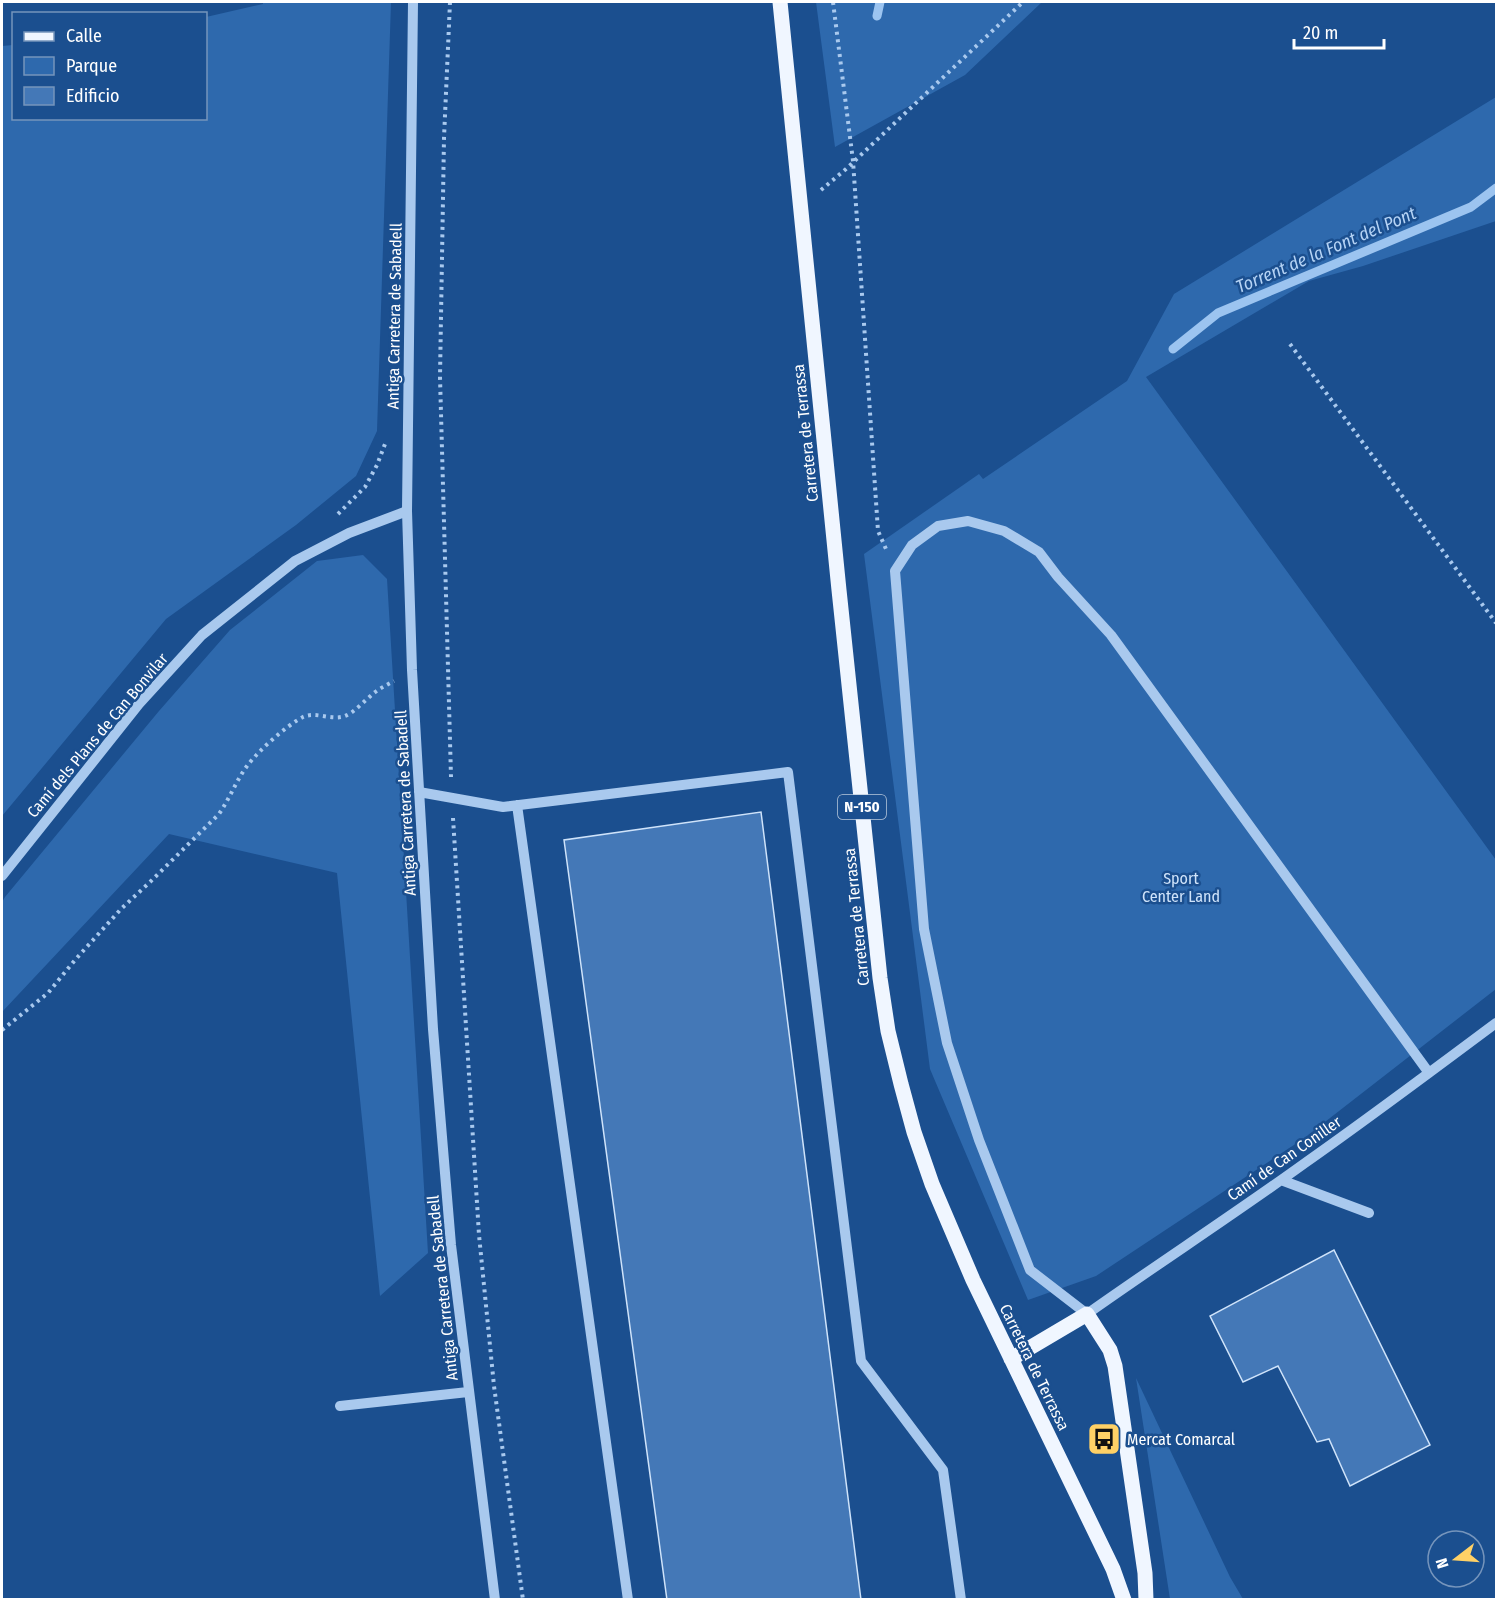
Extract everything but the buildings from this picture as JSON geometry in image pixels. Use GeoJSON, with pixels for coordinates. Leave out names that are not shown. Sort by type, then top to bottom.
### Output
{"type":"FeatureCollection","features":[{"type":"Feature","properties":{"kind":"main road","name":"Carretera de Terrassa"},"geometry":{"type":"LineString","coordinates":[[780,2],[879,967],[888,1030],[914,1132],[932,1184],[973,1280],[1113,1569],[1124,1599]]}},
{"type":"Feature","properties":{"kind":"main road"},"geometry":{"type":"LineString","coordinates":[[1011,1359],[1087,1314],[1110,1350],[1115,1366],[1145,1573],[1146,1599]]}},
{"type":"Feature","properties":{"kind":"main road","name":"Carretera de Terrassa"},"geometry":{"type":"LineString","coordinates":[[1113,1569],[1135,1599]]}},
{"type":"Feature","properties":{"kind":"street","name":"Antiga Carretera de Sabadell"},"geometry":{"type":"LineString","coordinates":[[413,2],[407,511],[412,670],[434,1040],[451,1245],[495,1599]]}},
{"type":"Feature","properties":{"kind":"street","name":"Camí dels Plans de Can Bonvilar"},"geometry":{"type":"LineString","coordinates":[[2,876],[139,704],[202,635],[294,561],[349,533],[407,511]]}},
{"type":"Feature","properties":{"kind":"street"},"geometry":{"type":"LineString","coordinates":[[1087,1314],[1030,1270],[979,1140],[947,1043],[924,929],[895,571],[912,545],[938,526],[968,521],[1004,531],[1039,552],[1111,635],[1429,1073]]}},
{"type":"Feature","properties":{"kind":"street"},"geometry":{"type":"LineString","coordinates":[[419,792],[503,807],[788,772],[861,1361],[943,1470],[962,1599]]}},
{"type":"Feature","properties":{"kind":"street"},"geometry":{"type":"LineString","coordinates":[[517,805],[628,1599]]}},
{"type":"Feature","properties":{"kind":"street","name":"Camí de Can Coniller"},"geometry":{"type":"LineString","coordinates":[[1087,1314],[1281,1180],[1497,1023]]}},
{"type":"Feature","properties":{"kind":"street"},"geometry":{"type":"LineString","coordinates":[[1281,1180],[1369,1213]]}},
{"type":"Feature","properties":{"kind":"street"},"geometry":{"type":"LineString","coordinates":[[340,1406],[468,1392]]}},
{"type":"Feature","properties":{"kind":"path"},"geometry":{"type":"LineString","coordinates":[[833,2],[854,161],[878,531],[895,571]]}},
{"type":"Feature","properties":{"kind":"path"},"geometry":{"type":"LineString","coordinates":[[800,208],[854,161],[1023,2]]}},
{"type":"Feature","properties":{"kind":"path"},"geometry":{"type":"LineString","coordinates":[[1290,344],[1497,622]]}},
{"type":"Feature","properties":{"kind":"path"},"geometry":{"type":"LineString","coordinates":[[2,1030],[48,993],[121,909],[219,814],[249,763],[278,735],[308,715],[344,716],[376,691],[412,670]]}},
{"type":"Feature","properties":{"kind":"green space"},"geometry":{"type":"Polygon","coordinates":[[[263,2],[391,2],[377,431],[356,476],[296,525],[166,619],[2,816],[2,46],[12,45],[12,120],[207,120],[207,17],[263,4],[263,2]]]}},
{"type":"Feature","properties":{"kind":"green space"},"geometry":{"type":"Polygon","coordinates":[[[816,2],[1042,2],[965,75],[835,147],[816,2]]]}},
{"type":"Feature","properties":{"kind":"green space","name":"Sport Center Land"},"geometry":{"type":"Polygon","coordinates":[[[1496,97],[1496,221],[1363,266],[1309,281],[1146,377],[1496,860],[1496,989],[1303,1139],[1096,1276],[1028,1300],[930,1069],[864,554],[979,474],[983,479],[1127,381],[1174,294],[1496,97]]]}},
{"type":"Feature","properties":{"kind":"green space"},"geometry":{"type":"Polygon","coordinates":[[[363,555],[387,579],[428,1253],[380,1296],[337,873],[169,834],[2,1012],[2,902],[5,897],[159,711],[230,630],[317,561],[363,555]]]}},
{"type":"Feature","properties":{"kind":"green space"},"geometry":{"type":"Polygon","coordinates":[[[1136,1378],[1230,1577],[1243,1599],[1170,1599],[1136,1378]]]}},
{"type":"Feature","properties":{"kind":"waterway"},"geometry":{"type":"LineString","coordinates":[[877,16],[880,2]]}},
{"type":"Feature","properties":{"kind":"waterway","name":"Torrent de la Font del Pont"},"geometry":{"type":"LineString","coordinates":[[1173,349],[1218,313],[1471,207],[1496,188]]}},
{"type":"Feature","properties":{"kind":"place","name":"Mercat Comarcal"},"geometry":{"type":"Point","coordinates":[1104,1439]}}]}
